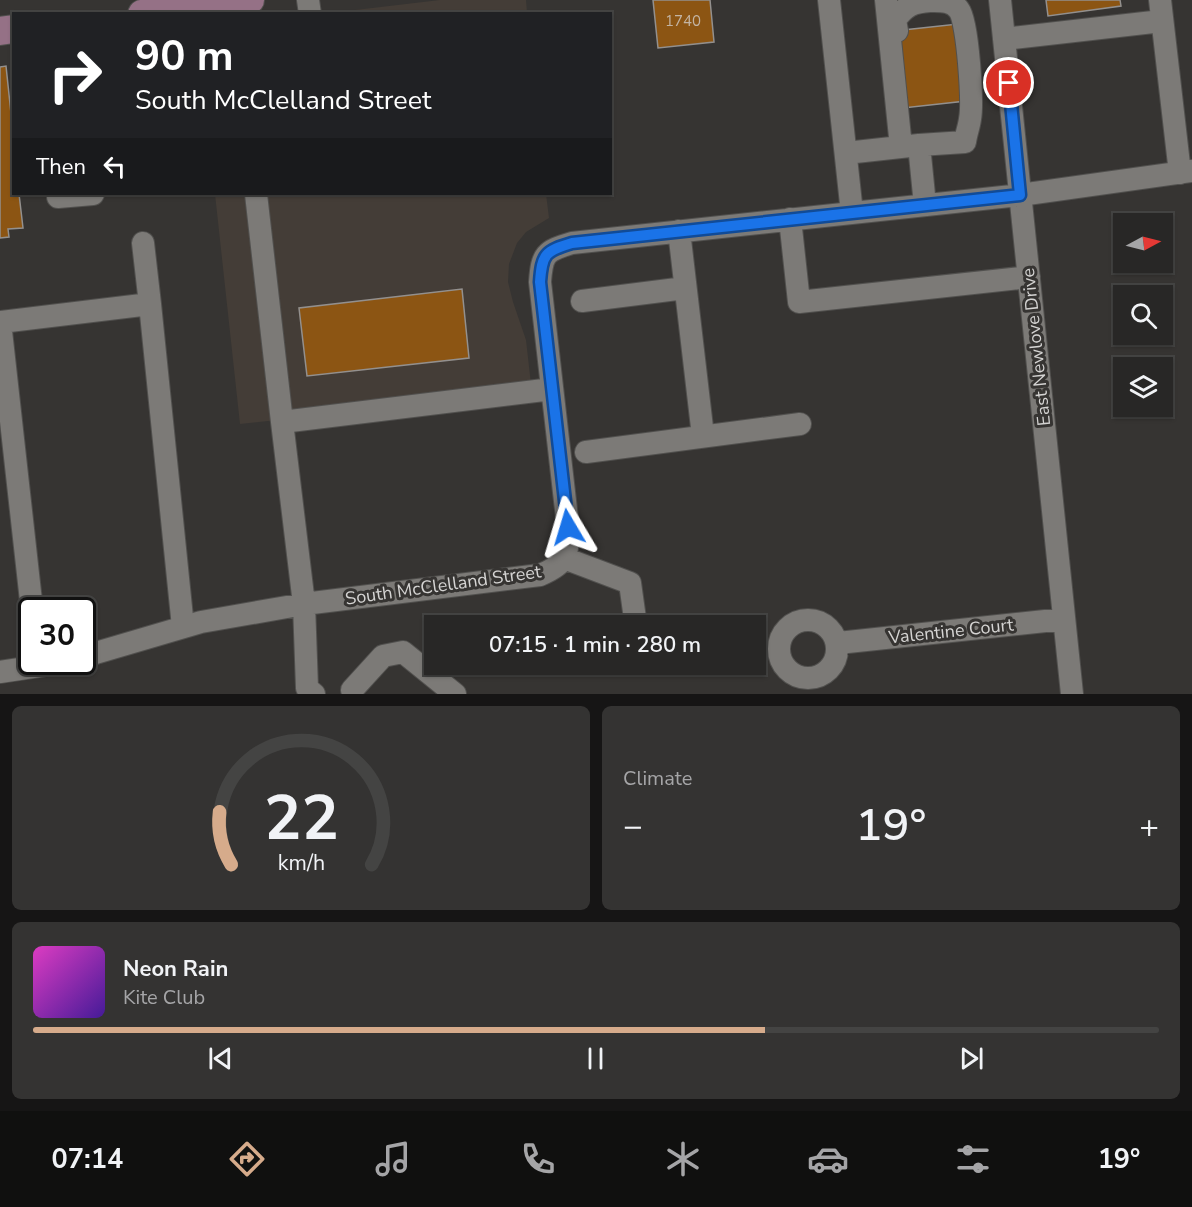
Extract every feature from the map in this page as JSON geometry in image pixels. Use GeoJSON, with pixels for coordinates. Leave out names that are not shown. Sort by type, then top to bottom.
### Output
{"type":"FeatureCollection","features":[{"type":"Feature","properties":{"kind":"main road"},"geometry":{"type":"LineString","coordinates":[[177,11],[250,0]]}},
{"type":"Feature","properties":{"kind":"street"},"geometry":{"type":"LineString","coordinates":[[829,0],[852,213]]}},
{"type":"Feature","properties":{"kind":"street"},"geometry":{"type":"LineString","coordinates":[[886,0],[910,146],[925,205]]}},
{"type":"Feature","properties":{"kind":"street","name":"East Newlove Drive"},"geometry":{"type":"LineString","coordinates":[[1000,0],[1072,694]]}},
{"type":"Feature","properties":{"kind":"street"},"geometry":{"type":"LineString","coordinates":[[846,153],[965,142],[971,100],[963,23],[959,10],[953,4],[943,1],[922,2],[903,8],[896,20],[897,31]]}},
{"type":"Feature","properties":{"kind":"street"},"geometry":{"type":"LineString","coordinates":[[1004,39],[1161,11],[1186,172]]}},
{"type":"Feature","properties":{"kind":"street"},"geometry":{"type":"LineString","coordinates":[[906,108],[910,146]]}},
{"type":"Feature","properties":{"kind":"street","name":"South McClelland Street"},"geometry":{"type":"LineString","coordinates":[[96,653],[201,622],[304,603],[540,574],[557,568],[568,551],[568,527],[540,282],[541,262],[553,248],[572,243],[1020,195],[1186,172]]}},
{"type":"Feature","properties":{"kind":"street"},"geometry":{"type":"LineString","coordinates":[[58,195],[58,197],[81,195]]}},
{"type":"Feature","properties":{"kind":"street"},"geometry":{"type":"LineString","coordinates":[[255,195],[304,603],[307,688],[314,694]]}},
{"type":"Feature","properties":{"kind":"street"},"geometry":{"type":"LineString","coordinates":[[790,219],[798,302],[1029,277]]}},
{"type":"Feature","properties":{"kind":"street"},"geometry":{"type":"LineString","coordinates":[[679,231],[703,436]]}},
{"type":"Feature","properties":{"kind":"street"},"geometry":{"type":"LineString","coordinates":[[143,243],[183,627]]}},
{"type":"Feature","properties":{"kind":"street"},"geometry":{"type":"LineString","coordinates":[[582,301],[685,288]]}},
{"type":"Feature","properties":{"kind":"street"},"geometry":{"type":"LineString","coordinates":[[31,597],[1,322],[150,304]]}},
{"type":"Feature","properties":{"kind":"street"},"geometry":{"type":"LineString","coordinates":[[282,422],[552,389]]}},
{"type":"Feature","properties":{"kind":"street"},"geometry":{"type":"LineString","coordinates":[[586,452],[800,424]]}},
{"type":"Feature","properties":{"kind":"street"},"geometry":{"type":"LineString","coordinates":[[564,558],[630,583],[634,615]]}},
{"type":"Feature","properties":{"kind":"street","name":"Valentine Court"},"geometry":{"type":"LineString","coordinates":[[838,643],[1064,619]]}},
{"type":"Feature","properties":{"kind":"street"},"geometry":{"type":"LineString","coordinates":[[352,693],[383,656],[403,652],[455,694]]}},
{"type":"Feature","properties":{"kind":"street"},"geometry":{"type":"LineString","coordinates":[[0,672],[18,668]]}},
{"type":"Feature","properties":{"kind":"shaded area"},"geometry":{"type":"Polygon","coordinates":[[[440,0],[526,0],[527,12],[338,12],[440,0]]]}},
{"type":"Feature","properties":{"kind":"shaded area"},"geometry":{"type":"Polygon","coordinates":[[[215,195],[546,195],[549,218],[526,232],[517,243],[509,264],[508,282],[526,340],[532,393],[240,424],[215,195]]]}},
{"type":"Feature","properties":{"kind":"building"},"geometry":{"type":"Polygon","coordinates":[[[653,0],[710,0],[714,42],[658,48],[653,0]]]}},
{"type":"Feature","properties":{"kind":"building"},"geometry":{"type":"Polygon","coordinates":[[[1046,0],[1120,0],[1121,6],[1048,16],[1046,0]]]}},
{"type":"Feature","properties":{"kind":"building"},"geometry":{"type":"Polygon","coordinates":[[[958,24],[966,101],[903,108],[894,31],[958,24]]]}},
{"type":"Feature","properties":{"kind":"building"},"geometry":{"type":"Polygon","coordinates":[[[6,66],[12,123],[12,195],[19,195],[23,228],[8,229],[9,237],[0,238],[0,67],[6,66]]]}},
{"type":"Feature","properties":{"kind":"building"},"geometry":{"type":"Polygon","coordinates":[[[462,289],[469,358],[307,376],[299,308],[462,289]]]}},
{"type":"Feature","properties":{"kind":"route"},"geometry":{"type":"LineString","coordinates":[[568,527],[540,282],[541,262],[553,248],[572,243],[1020,195],[1009,83]]}}]}
